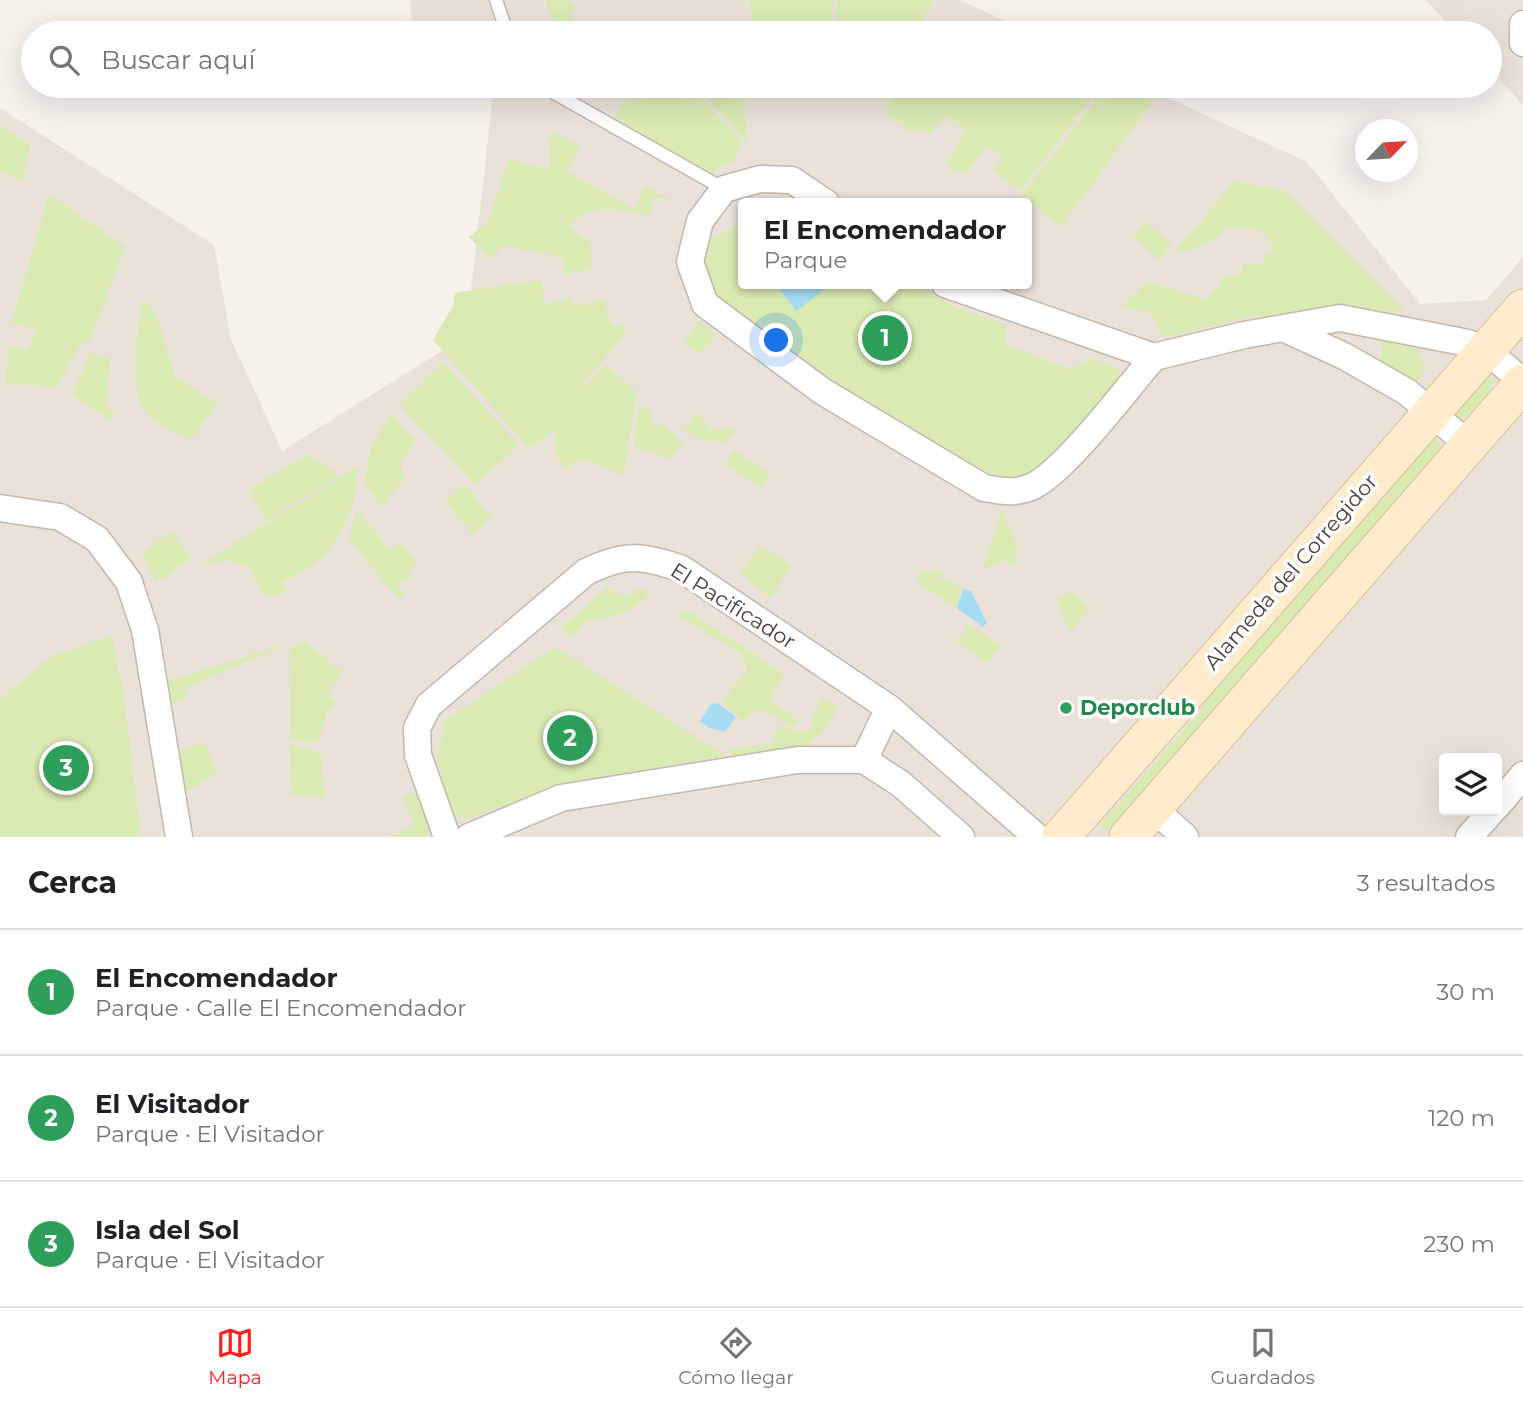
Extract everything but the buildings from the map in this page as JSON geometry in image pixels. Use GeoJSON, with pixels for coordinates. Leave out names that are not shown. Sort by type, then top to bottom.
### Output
{"type":"FeatureCollection","features":[{"type":"Feature","properties":{"kind":"main road","name":"Alameda del Corregidor"},"geometry":{"type":"LineString","coordinates":[[1075,830],[1523,308]]}},
{"type":"Feature","properties":{"kind":"main road"},"geometry":{"type":"LineString","coordinates":[[1128,837],[1523,382]]}},
{"type":"Feature","properties":{"kind":"street"},"geometry":{"type":"LineString","coordinates":[[1523,24],[1523,43]]}},
{"type":"Feature","properties":{"kind":"street"},"geometry":{"type":"LineString","coordinates":[[819,198],[792,180],[760,179],[724,189],[700,221],[690,262],[705,304],[822,391],[984,488],[1010,493],[1033,486],[1055,472],[1153,357]]}},
{"type":"Feature","properties":{"kind":"street"},"geometry":{"type":"LineString","coordinates":[[959,289],[1153,357],[1244,335],[1340,318],[1468,343],[1486,350],[1523,382]]}},
{"type":"Feature","properties":{"kind":"street"},"geometry":{"type":"LineString","coordinates":[[1285,329],[1407,391],[1469,445]]}},
{"type":"Feature","properties":{"kind":"street"},"geometry":{"type":"LineString","coordinates":[[0,508],[60,517],[97,538],[129,582],[145,630],[178,837]]}},
{"type":"Feature","properties":{"kind":"street","name":"El Pacificador"},"geometry":{"type":"LineString","coordinates":[[447,837],[418,755],[417,728],[429,705],[586,572],[611,559],[650,558],[682,569],[889,708],[1037,837]]}},
{"type":"Feature","properties":{"kind":"street"},"geometry":{"type":"LineString","coordinates":[[864,760],[889,708]]}},
{"type":"Feature","properties":{"kind":"street"},"geometry":{"type":"LineString","coordinates":[[469,837],[561,798],[797,760],[864,760],[901,784],[961,837]]}},
{"type":"Feature","properties":{"kind":"street"},"geometry":{"type":"LineString","coordinates":[[1469,837],[1508,799]]}},
{"type":"Feature","properties":{"kind":"street"},"geometry":{"type":"LineString","coordinates":[[1153,808],[1185,837]]}},
{"type":"Feature","properties":{"kind":"lane"},"geometry":{"type":"LineString","coordinates":[[496,0],[503,21]]}},
{"type":"Feature","properties":{"kind":"lane"},"geometry":{"type":"LineString","coordinates":[[563,98],[724,189]]}},
{"type":"Feature","properties":{"kind":"shaded area"},"geometry":{"type":"Polygon","coordinates":[[[410,0],[960,0],[1005,21],[412,21],[410,0]]]}},
{"type":"Feature","properties":{"kind":"shaded area"},"geometry":{"type":"Polygon","coordinates":[[[1426,0],[1523,0],[1523,105],[1502,82],[1502,21],[1446,21],[1426,0]]]}},
{"type":"Feature","properties":{"kind":"shaded area"},"geometry":{"type":"Polygon","coordinates":[[[493,98],[1169,98],[1307,162],[1420,304],[1486,300],[1523,257],[1523,837],[0,837],[0,108],[214,245],[231,339],[282,451],[440,352],[470,299],[493,98]]]}},
{"type":"Feature","properties":{"kind":"green space"},"geometry":{"type":"Polygon","coordinates":[[[546,0],[570,0],[576,9],[570,14],[575,21],[554,21],[546,6],[546,0]]]}},
{"type":"Feature","properties":{"kind":"green space"},"geometry":{"type":"Polygon","coordinates":[[[749,0],[834,0],[830,21],[752,21],[749,0]]]}},
{"type":"Feature","properties":{"kind":"green space"},"geometry":{"type":"Polygon","coordinates":[[[837,0],[933,0],[923,21],[834,21],[837,0]]]}},
{"type":"Feature","properties":{"kind":"green space"},"geometry":{"type":"Polygon","coordinates":[[[699,98],[743,142],[734,161],[707,174],[611,122],[627,99],[699,98]]]}},
{"type":"Feature","properties":{"kind":"green space"},"geometry":{"type":"Polygon","coordinates":[[[707,98],[743,98],[747,142],[707,98]]]}},
{"type":"Feature","properties":{"kind":"green space"},"geometry":{"type":"Polygon","coordinates":[[[892,98],[1092,98],[1021,190],[992,171],[1004,158],[987,147],[964,175],[946,165],[966,129],[945,116],[930,134],[918,129],[913,132],[886,114],[892,98]]]}},
{"type":"Feature","properties":{"kind":"green space"},"geometry":{"type":"Polygon","coordinates":[[[1098,98],[1156,98],[1061,226],[1032,204],[1032,198],[1021,196],[1098,98]]]}},
{"type":"Feature","properties":{"kind":"green space"},"geometry":{"type":"Polygon","coordinates":[[[0,126],[31,145],[23,180],[0,171],[0,126]]]}},
{"type":"Feature","properties":{"kind":"green space"},"geometry":{"type":"Polygon","coordinates":[[[551,130],[580,147],[567,171],[633,209],[646,186],[672,201],[654,198],[650,215],[606,209],[596,210],[578,218],[569,226],[591,243],[591,268],[565,275],[563,258],[503,245],[491,259],[469,237],[489,220],[509,160],[550,169],[551,130]]]}},
{"type":"Feature","properties":{"kind":"green space"},"geometry":{"type":"Polygon","coordinates":[[[1235,181],[1285,191],[1405,311],[1385,312],[1380,323],[1361,318],[1253,316],[1163,338],[1150,312],[1121,307],[1148,282],[1205,299],[1219,287],[1223,278],[1241,273],[1242,264],[1264,264],[1265,254],[1272,253],[1271,242],[1258,229],[1227,227],[1204,245],[1174,253],[1235,181]]]}},
{"type":"Feature","properties":{"kind":"green space"},"geometry":{"type":"Polygon","coordinates":[[[49,194],[125,247],[89,344],[81,343],[58,386],[5,384],[9,346],[28,350],[36,331],[12,322],[49,194]]]}},
{"type":"Feature","properties":{"kind":"green space"},"geometry":{"type":"Polygon","coordinates":[[[1146,222],[1171,244],[1159,260],[1133,236],[1146,222]]]}},
{"type":"Feature","properties":{"kind":"green space"},"geometry":{"type":"Polygon","coordinates":[[[738,225],[738,289],[922,289],[960,309],[1006,325],[1006,345],[1071,370],[1091,358],[1119,369],[1121,386],[1049,464],[1021,481],[989,480],[717,306],[700,270],[709,240],[738,225]]]}},
{"type":"Feature","properties":{"kind":"green space"},"geometry":{"type":"Polygon","coordinates":[[[541,280],[545,304],[569,298],[574,306],[604,300],[612,325],[623,324],[626,334],[582,384],[586,386],[606,365],[637,392],[624,475],[582,459],[565,468],[555,453],[556,430],[529,448],[433,340],[453,306],[455,293],[541,280]]]}},
{"type":"Feature","properties":{"kind":"green space"},"geometry":{"type":"Polygon","coordinates":[[[142,300],[155,311],[175,376],[217,404],[190,440],[156,422],[141,405],[136,368],[142,300]]]}},
{"type":"Feature","properties":{"kind":"green space"},"geometry":{"type":"Polygon","coordinates":[[[699,320],[715,335],[700,353],[684,343],[699,320]]]}},
{"type":"Feature","properties":{"kind":"green space"},"geometry":{"type":"Polygon","coordinates":[[[1378,335],[1418,350],[1426,369],[1417,381],[1408,387],[1376,367],[1383,346],[1378,335]]]}},
{"type":"Feature","properties":{"kind":"green space"},"geometry":{"type":"Polygon","coordinates":[[[91,352],[111,360],[106,405],[114,412],[111,421],[72,395],[91,352]]]}},
{"type":"Feature","properties":{"kind":"green space"},"geometry":{"type":"Polygon","coordinates":[[[443,362],[519,445],[475,485],[399,405],[443,362]]]}},
{"type":"Feature","properties":{"kind":"green space"},"geometry":{"type":"Polygon","coordinates":[[[1485,372],[1494,380],[1485,397],[1466,416],[1461,419],[1454,417],[1452,410],[1485,372]]]}},
{"type":"Feature","properties":{"kind":"green space"},"geometry":{"type":"Polygon","coordinates":[[[638,404],[653,412],[650,417],[654,426],[665,425],[683,444],[671,458],[658,456],[658,452],[634,449],[638,404]]]}},
{"type":"Feature","properties":{"kind":"green space"},"geometry":{"type":"Polygon","coordinates":[[[391,414],[415,442],[400,461],[404,479],[383,507],[364,485],[370,449],[391,414]]]}},
{"type":"Feature","properties":{"kind":"green space"},"geometry":{"type":"Polygon","coordinates":[[[695,414],[705,420],[710,430],[718,428],[720,431],[728,427],[735,431],[725,443],[714,439],[706,442],[685,429],[695,414]]]}},
{"type":"Feature","properties":{"kind":"green space"},"geometry":{"type":"Polygon","coordinates":[[[1430,439],[1437,439],[1444,451],[1110,834],[1100,825],[1200,712],[1210,685],[1430,439]]]}},
{"type":"Feature","properties":{"kind":"green space"},"geometry":{"type":"Polygon","coordinates":[[[733,450],[770,474],[763,488],[725,465],[733,450]]]}},
{"type":"Feature","properties":{"kind":"green space"},"geometry":{"type":"Polygon","coordinates":[[[308,454],[339,475],[266,521],[249,489],[308,454]]]}},
{"type":"Feature","properties":{"kind":"green space"},"geometry":{"type":"Polygon","coordinates":[[[357,466],[356,492],[341,532],[315,563],[282,582],[287,592],[263,596],[249,567],[230,560],[202,564],[357,466]]]}},
{"type":"Feature","properties":{"kind":"green space"},"geometry":{"type":"Polygon","coordinates":[[[464,484],[491,516],[473,534],[445,502],[464,484]]]}},
{"type":"Feature","properties":{"kind":"green space"},"geometry":{"type":"Polygon","coordinates":[[[356,509],[389,549],[401,543],[417,563],[409,573],[411,578],[396,585],[405,595],[398,599],[349,540],[356,509]]]}},
{"type":"Feature","properties":{"kind":"green space"},"geometry":{"type":"Polygon","coordinates":[[[1002,509],[1017,547],[1016,565],[1005,560],[983,569],[1002,509]]]}},
{"type":"Feature","properties":{"kind":"green space"},"geometry":{"type":"Polygon","coordinates":[[[172,531],[191,558],[156,583],[142,554],[172,531]]]}},
{"type":"Feature","properties":{"kind":"green space"},"geometry":{"type":"Polygon","coordinates":[[[760,546],[792,565],[771,598],[740,574],[760,546]]]}},
{"type":"Feature","properties":{"kind":"green space"},"geometry":{"type":"Polygon","coordinates":[[[943,570],[941,579],[961,586],[957,608],[917,583],[922,571],[943,570]]]}},
{"type":"Feature","properties":{"kind":"green space"},"geometry":{"type":"Polygon","coordinates":[[[607,587],[613,593],[631,595],[639,588],[649,593],[629,610],[587,621],[574,636],[560,629],[607,587]]]}},
{"type":"Feature","properties":{"kind":"green space"},"geometry":{"type":"Polygon","coordinates":[[[1073,592],[1090,608],[1070,632],[1056,597],[1073,592]]]}},
{"type":"Feature","properties":{"kind":"green space"},"geometry":{"type":"Polygon","coordinates":[[[687,610],[784,674],[769,700],[799,722],[791,726],[759,708],[743,721],[722,702],[747,669],[740,653],[678,616],[687,610]]]}},
{"type":"Feature","properties":{"kind":"green space"},"geometry":{"type":"Polygon","coordinates":[[[969,624],[1001,646],[988,663],[957,642],[969,624]]]}},
{"type":"Feature","properties":{"kind":"green space"},"geometry":{"type":"Polygon","coordinates":[[[112,635],[124,696],[141,837],[0,837],[0,699],[52,656],[112,635]]]}},
{"type":"Feature","properties":{"kind":"green space"},"geometry":{"type":"Polygon","coordinates":[[[305,641],[342,673],[328,695],[337,702],[327,713],[318,743],[290,739],[289,650],[305,641]]]}},
{"type":"Feature","properties":{"kind":"green space"},"geometry":{"type":"Polygon","coordinates":[[[290,643],[188,687],[182,702],[167,704],[167,681],[290,643]]]}},
{"type":"Feature","properties":{"kind":"green space"},"geometry":{"type":"Polygon","coordinates":[[[555,647],[726,756],[570,783],[469,818],[451,815],[437,758],[446,720],[555,647]]]}},
{"type":"Feature","properties":{"kind":"green space"},"geometry":{"type":"Polygon","coordinates":[[[822,697],[838,707],[819,736],[807,745],[780,755],[731,762],[730,749],[776,743],[773,738],[779,726],[807,733],[814,725],[812,720],[822,697]]]}},
{"type":"Feature","properties":{"kind":"green space"},"geometry":{"type":"Polygon","coordinates":[[[205,743],[217,773],[183,794],[181,750],[205,743]]]}},
{"type":"Feature","properties":{"kind":"green space"},"geometry":{"type":"Polygon","coordinates":[[[289,743],[321,753],[324,798],[291,795],[289,743]]]}},
{"type":"Feature","properties":{"kind":"green space"},"geometry":{"type":"Polygon","coordinates":[[[417,793],[429,825],[427,837],[392,837],[414,825],[403,796],[417,793]]]}},
{"type":"Feature","properties":{"kind":"water"},"geometry":{"type":"Polygon","coordinates":[[[780,289],[825,289],[796,311],[780,289]]]}},
{"type":"Feature","properties":{"kind":"water"},"geometry":{"type":"Polygon","coordinates":[[[963,589],[971,591],[987,623],[983,627],[957,608],[963,589]]]}},
{"type":"Feature","properties":{"kind":"water"},"geometry":{"type":"Polygon","coordinates":[[[718,703],[736,717],[725,732],[709,728],[700,721],[711,704],[718,703]]]}},
{"type":"Feature","properties":{"kind":"place","name":"El Encomendador"},"geometry":{"type":"Point","coordinates":[885,338]}},
{"type":"Feature","properties":{"kind":"place","name":"Deporclub"},"geometry":{"type":"Point","coordinates":[1066,708]}},
{"type":"Feature","properties":{"kind":"place","name":"El Visitador"},"geometry":{"type":"Point","coordinates":[570,738]}},
{"type":"Feature","properties":{"kind":"place","name":"Isla del Sol"},"geometry":{"type":"Point","coordinates":[66,768]}}]}
